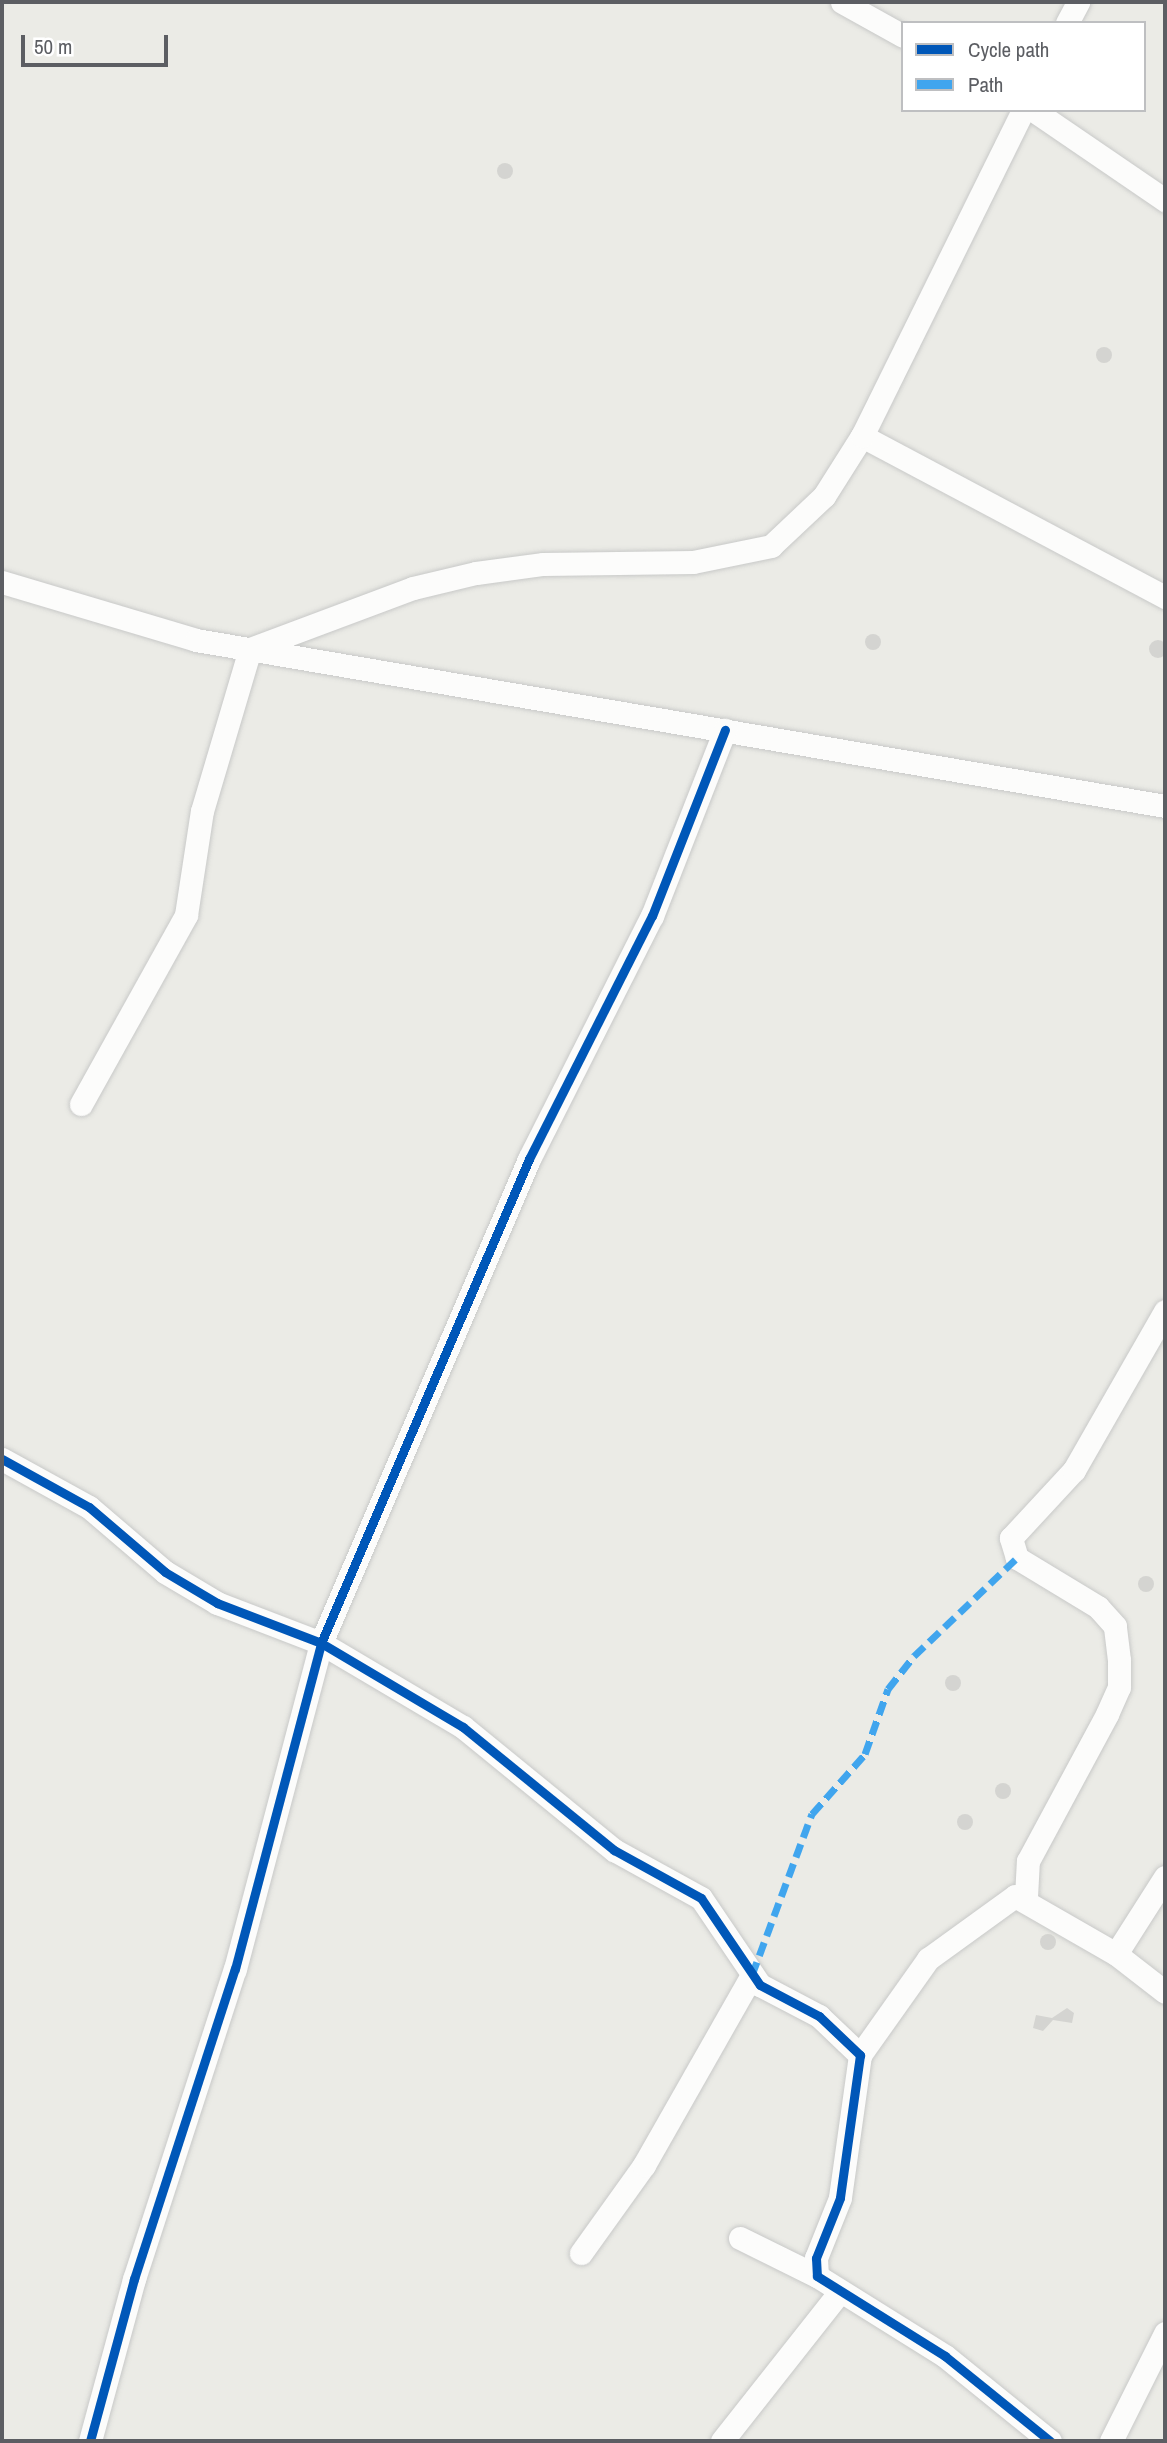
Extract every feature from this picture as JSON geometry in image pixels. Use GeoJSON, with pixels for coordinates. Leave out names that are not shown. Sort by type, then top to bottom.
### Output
{"type":"FeatureCollection","features":[{"type":"Feature","properties":{"kind":"street"},"geometry":{"type":"LineString","coordinates":[[842,2],[901,35]]}},
{"type":"Feature","properties":{"kind":"street"},"geometry":{"type":"LineString","coordinates":[[1069,21],[1078,2]]}},
{"type":"Feature","properties":{"kind":"street"},"geometry":{"type":"LineString","coordinates":[[250,649],[413,588],[477,573],[543,564],[693,562],[771,546],[824,496],[862,436],[1022,112]]}},
{"type":"Feature","properties":{"kind":"street"},"geometry":{"type":"LineString","coordinates":[[1036,112],[1165,200]]}},
{"type":"Feature","properties":{"kind":"street"},"geometry":{"type":"LineString","coordinates":[[862,436],[1165,597]]}},
{"type":"Feature","properties":{"kind":"street"},"geometry":{"type":"LineString","coordinates":[[2,582],[128,624],[250,649],[1165,806]]}},
{"type":"Feature","properties":{"kind":"street"},"geometry":{"type":"LineString","coordinates":[[81,1104],[186,915],[202,811],[250,649]]}},
{"type":"Feature","properties":{"kind":"street"},"geometry":{"type":"LineString","coordinates":[[90,2441],[134,2279],[234,1969],[321,1643],[529,1159],[652,916],[725,730]]}},
{"type":"Feature","properties":{"kind":"street"},"geometry":{"type":"LineString","coordinates":[[1026,1897],[1028,1861],[1107,1714],[1119,1686],[1119,1660],[1115,1626],[1098,1607],[1017,1558],[1011,1538],[1074,1471],[1165,1311]]}},
{"type":"Feature","properties":{"kind":"street"},"geometry":{"type":"LineString","coordinates":[[2,1459],[89,1507],[165,1572],[217,1603],[321,1643],[463,1727],[614,1850],[693,1892],[752,1975],[769,1993],[835,2027],[860,2055]]}},
{"type":"Feature","properties":{"kind":"street"},"geometry":{"type":"LineString","coordinates":[[1116,1954],[1165,1877]]}},
{"type":"Feature","properties":{"kind":"street"},"geometry":{"type":"LineString","coordinates":[[817,2276],[816,2258],[840,2198],[860,2055],[928,1959],[1001,1901],[1026,1897],[1116,1954],[1165,1992]]}},
{"type":"Feature","properties":{"kind":"street"},"geometry":{"type":"LineString","coordinates":[[581,2253],[644,2165],[752,1975]]}},
{"type":"Feature","properties":{"kind":"street"},"geometry":{"type":"LineString","coordinates":[[740,2238],[817,2276],[838,2294],[945,2356],[1050,2441]]}},
{"type":"Feature","properties":{"kind":"street"},"geometry":{"type":"LineString","coordinates":[[722,2441],[838,2294]]}},
{"type":"Feature","properties":{"kind":"street"},"geometry":{"type":"LineString","coordinates":[[1111,2441],[1165,2333]]}},
{"type":"Feature","properties":{"kind":"building"},"geometry":{"type":"Polygon","coordinates":[[[502,163],[508,163],[513,171],[511,177],[502,179],[497,174],[497,168],[502,163]]]}},
{"type":"Feature","properties":{"kind":"building"},"geometry":{"type":"Polygon","coordinates":[[[1101,347],[1107,347],[1112,355],[1110,361],[1101,363],[1096,358],[1096,352],[1101,347]]]}},
{"type":"Feature","properties":{"kind":"building"},"geometry":{"type":"Polygon","coordinates":[[[870,634],[876,634],[881,642],[879,648],[870,650],[865,645],[865,639],[870,634]]]}},
{"type":"Feature","properties":{"kind":"building"},"geometry":{"type":"Polygon","coordinates":[[[1158,640],[1164,643],[1167,649],[1164,655],[1158,658],[1152,655],[1149,649],[1152,643],[1158,640]]]}},
{"type":"Feature","properties":{"kind":"building"},"geometry":{"type":"Polygon","coordinates":[[[1143,1576],[1149,1576],[1154,1584],[1152,1590],[1143,1592],[1138,1587],[1138,1581],[1143,1576]]]}},
{"type":"Feature","properties":{"kind":"building"},"geometry":{"type":"Polygon","coordinates":[[[950,1675],[956,1675],[961,1683],[959,1689],[950,1691],[945,1686],[945,1680],[950,1675]]]}},
{"type":"Feature","properties":{"kind":"building"},"geometry":{"type":"Polygon","coordinates":[[[1000,1783],[1006,1783],[1011,1791],[1009,1797],[1000,1799],[995,1794],[995,1788],[1000,1783]]]}},
{"type":"Feature","properties":{"kind":"building"},"geometry":{"type":"Polygon","coordinates":[[[962,1814],[968,1814],[973,1822],[971,1828],[962,1830],[957,1825],[957,1819],[962,1814]]]}},
{"type":"Feature","properties":{"kind":"building"},"geometry":{"type":"Polygon","coordinates":[[[1045,1934],[1051,1934],[1056,1942],[1054,1948],[1045,1950],[1040,1945],[1040,1939],[1045,1934]]]}},
{"type":"Feature","properties":{"kind":"building"},"geometry":{"type":"Polygon","coordinates":[[[1067,2008],[1074,2013],[1072,2023],[1053,2020],[1043,2031],[1033,2028],[1036,2015],[1052,2018],[1067,2008]]]}},
{"type":"Feature","properties":{"kind":"marked path"},"geometry":{"type":"LineString","coordinates":[[752,1975],[812,1814],[865,1754],[888,1689],[914,1656],[1017,1558]]}},
{"type":"Feature","properties":{"kind":"cycle path"},"geometry":{"type":"LineString","coordinates":[[90,2441],[134,2279],[235,1969],[321,1643],[529,1159],[652,916],[725,730]]}},
{"type":"Feature","properties":{"kind":"cycle path"},"geometry":{"type":"LineString","coordinates":[[2,1459],[89,1507],[165,1572],[217,1603],[321,1643],[463,1727],[614,1850],[701,1898],[760,1985],[819,2016],[860,2055],[840,2198],[816,2258],[817,2276],[945,2356],[1050,2441]]}}]}
